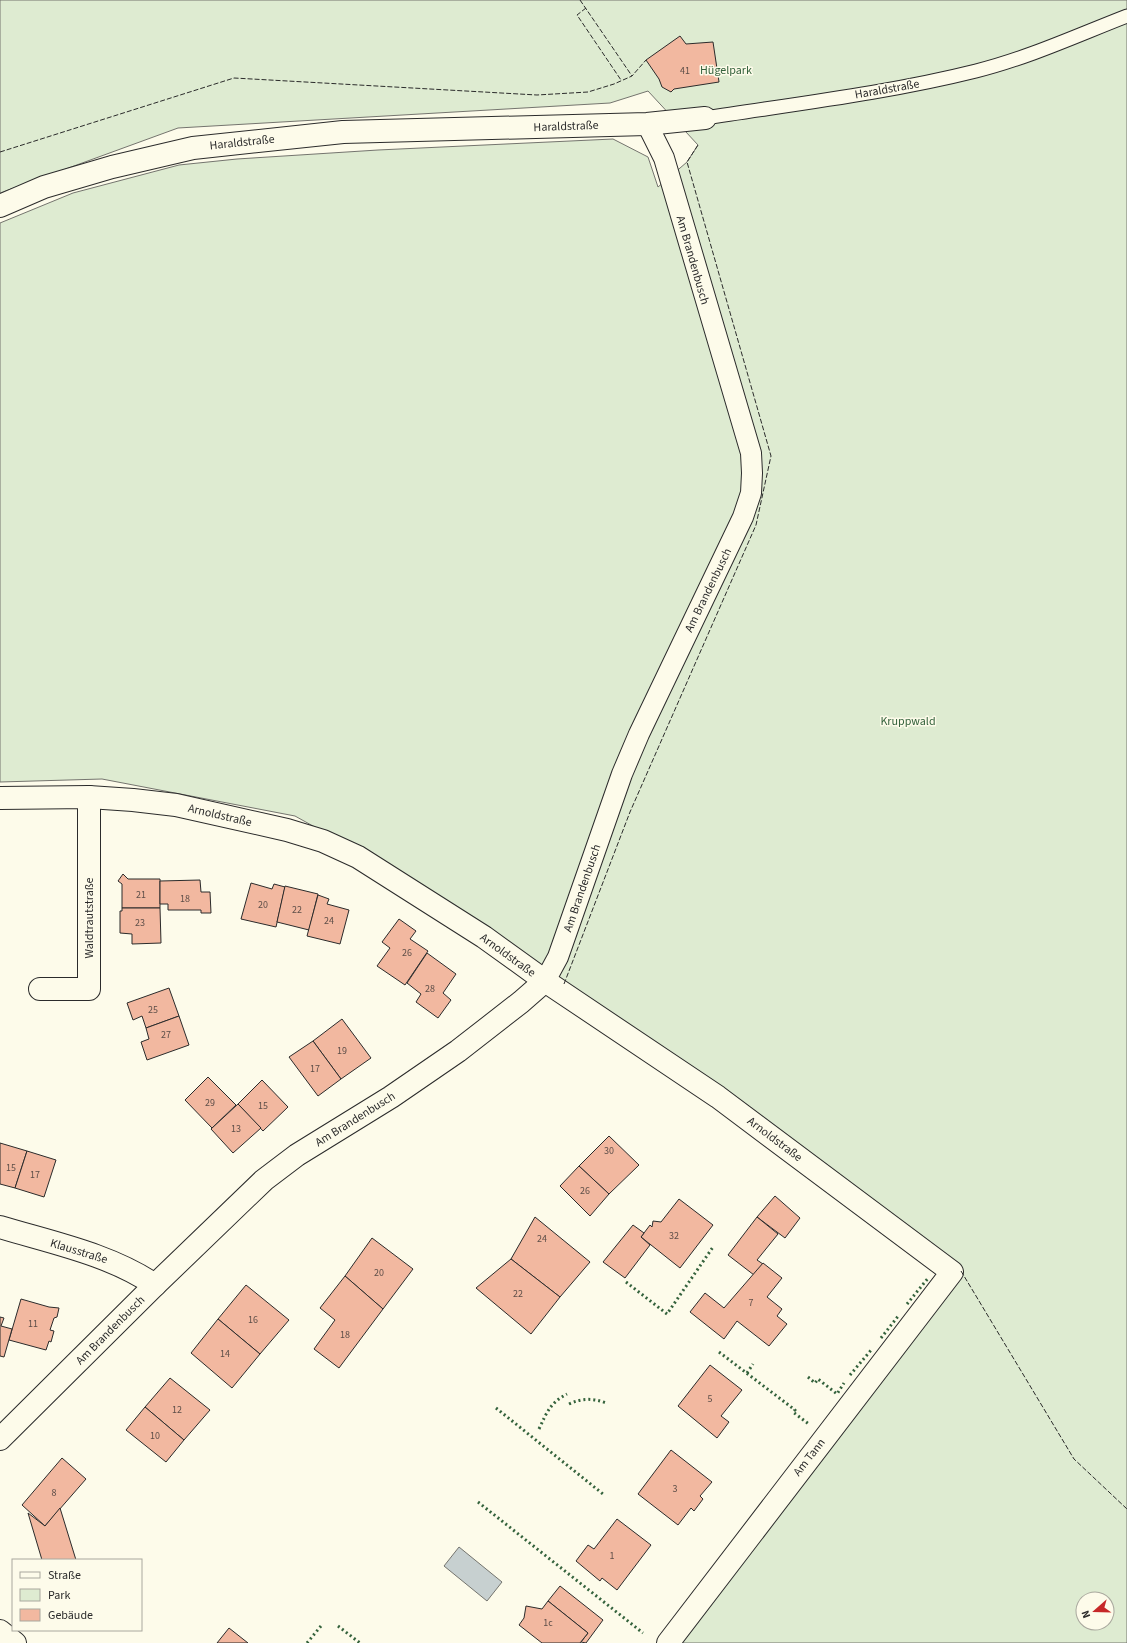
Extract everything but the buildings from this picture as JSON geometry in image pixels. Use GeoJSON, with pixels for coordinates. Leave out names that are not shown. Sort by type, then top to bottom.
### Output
{"type":"FeatureCollection","features":[{"type":"Feature","properties":{"kind":"street","name":"Haraldstraße"},"geometry":{"type":"LineString","coordinates":[[0,206],[44,187],[112,167],[193,148],[343,132],[647,124],[705,118]]}},
{"type":"Feature","properties":{"kind":"street","name":"Am Brandenbusch"},"geometry":{"type":"LineString","coordinates":[[0,1439],[154,1286],[264,1180],[297,1155],[391,1097],[458,1052],[545,981],[558,957],[622,774],[642,727],[743,517],[751,493],[751,453],[745,429],[710,319],[664,158],[647,124]]}},
{"type":"Feature","properties":{"kind":"street","name":"Arnoldstraße"},"geometry":{"type":"LineString","coordinates":[[0,798],[89,798],[133,800],[176,805],[287,830],[323,841],[358,857],[392,877],[484,937],[545,981],[718,1097],[952,1272]]}},
{"type":"Feature","properties":{"kind":"street","name":"Waldtrautstraße"},"geometry":{"type":"LineString","coordinates":[[40,989],[89,989],[89,798]]}},
{"type":"Feature","properties":{"kind":"street","name":"Klausstraße"},"geometry":{"type":"LineString","coordinates":[[0,1227],[111,1261],[135,1272],[154,1286]]}},
{"type":"Feature","properties":{"kind":"street","name":"Am Tann"},"geometry":{"type":"LineString","coordinates":[[668,1643],[952,1272]]}},
{"type":"Feature","properties":{"kind":"street"},"geometry":{"type":"LineString","coordinates":[[0,1630],[15,1643]]}},
{"type":"Feature","properties":{"kind":"lane","name":"Haraldstraße"},"geometry":{"type":"LineString","coordinates":[[705,118],[915,84],[978,70],[1034,52],[1127,16]]}},
{"type":"Feature","properties":{"kind":"green space"},"geometry":{"type":"Polygon","coordinates":[[[0,0],[1127,0],[1127,1643],[673,1643],[959,1268],[392,870],[295,816],[102,779],[0,782],[0,223],[73,193],[179,165],[237,159],[378,150],[613,139],[648,157],[658,187],[687,162],[698,145],[648,91],[610,103],[178,128],[0,193],[0,0]]]}},
{"type":"Feature","properties":{"kind":"shaded area"},"geometry":{"type":"Polygon","coordinates":[[[459,1547],[502,1582],[487,1601],[444,1566],[459,1547]]]}},
{"type":"Feature","properties":{"kind":"hedge"},"geometry":{"type":"LineString","coordinates":[[626,1282],[667,1314],[713,1247]]}},
{"type":"Feature","properties":{"kind":"hedge"},"geometry":{"type":"LineString","coordinates":[[907,1304],[929,1277]]}},
{"type":"Feature","properties":{"kind":"hedge"},"geometry":{"type":"LineString","coordinates":[[881,1338],[899,1315]]}},
{"type":"Feature","properties":{"kind":"hedge"},"geometry":{"type":"LineString","coordinates":[[850,1375],[872,1349]]}},
{"type":"Feature","properties":{"kind":"hedge"},"geometry":{"type":"LineString","coordinates":[[719,1352],[795,1410],[793,1412],[810,1425]]}},
{"type":"Feature","properties":{"kind":"hedge"},"geometry":{"type":"LineString","coordinates":[[747,1373],[753,1364]]}},
{"type":"Feature","properties":{"kind":"hedge"},"geometry":{"type":"LineString","coordinates":[[808,1377],[815,1383],[818,1379],[837,1394],[844,1383]]}},
{"type":"Feature","properties":{"kind":"hedge"},"geometry":{"type":"LineString","coordinates":[[539,1429],[553,1405],[561,1397],[567,1394]]}},
{"type":"Feature","properties":{"kind":"hedge"},"geometry":{"type":"LineString","coordinates":[[569,1404],[588,1399],[606,1403]]}},
{"type":"Feature","properties":{"kind":"hedge"},"geometry":{"type":"LineString","coordinates":[[496,1408],[603,1494]]}},
{"type":"Feature","properties":{"kind":"hedge"},"geometry":{"type":"LineString","coordinates":[[478,1502],[643,1633]]}},
{"type":"Feature","properties":{"kind":"hedge"},"geometry":{"type":"LineString","coordinates":[[307,1643],[321,1626]]}},
{"type":"Feature","properties":{"kind":"hedge"},"geometry":{"type":"LineString","coordinates":[[338,1626],[360,1643]]}},
{"type":"Feature","properties":{"kind":"fence"},"geometry":{"type":"LineString","coordinates":[[580,0],[632,76]]}},
{"type":"Feature","properties":{"kind":"fence"},"geometry":{"type":"LineString","coordinates":[[586,8],[577,15],[621,80]]}},
{"type":"Feature","properties":{"kind":"fence"},"geometry":{"type":"LineString","coordinates":[[0,152],[234,78],[537,95],[588,92],[614,84],[632,76],[646,60]]}},
{"type":"Feature","properties":{"kind":"fence"},"geometry":{"type":"LineString","coordinates":[[564,984],[630,812],[756,525],[771,456],[687,162],[698,145]]}},
{"type":"Feature","properties":{"kind":"fence"},"geometry":{"type":"LineString","coordinates":[[961,1271],[1074,1459],[1127,1509]]}},
{"type":"Feature","properties":{"kind":"park label","name":"Hügelpark"},"geometry":{"type":"Point","coordinates":[726,70]}},
{"type":"Feature","properties":{"kind":"park label","name":"Kruppwald"},"geometry":{"type":"Point","coordinates":[908,721]}}]}
